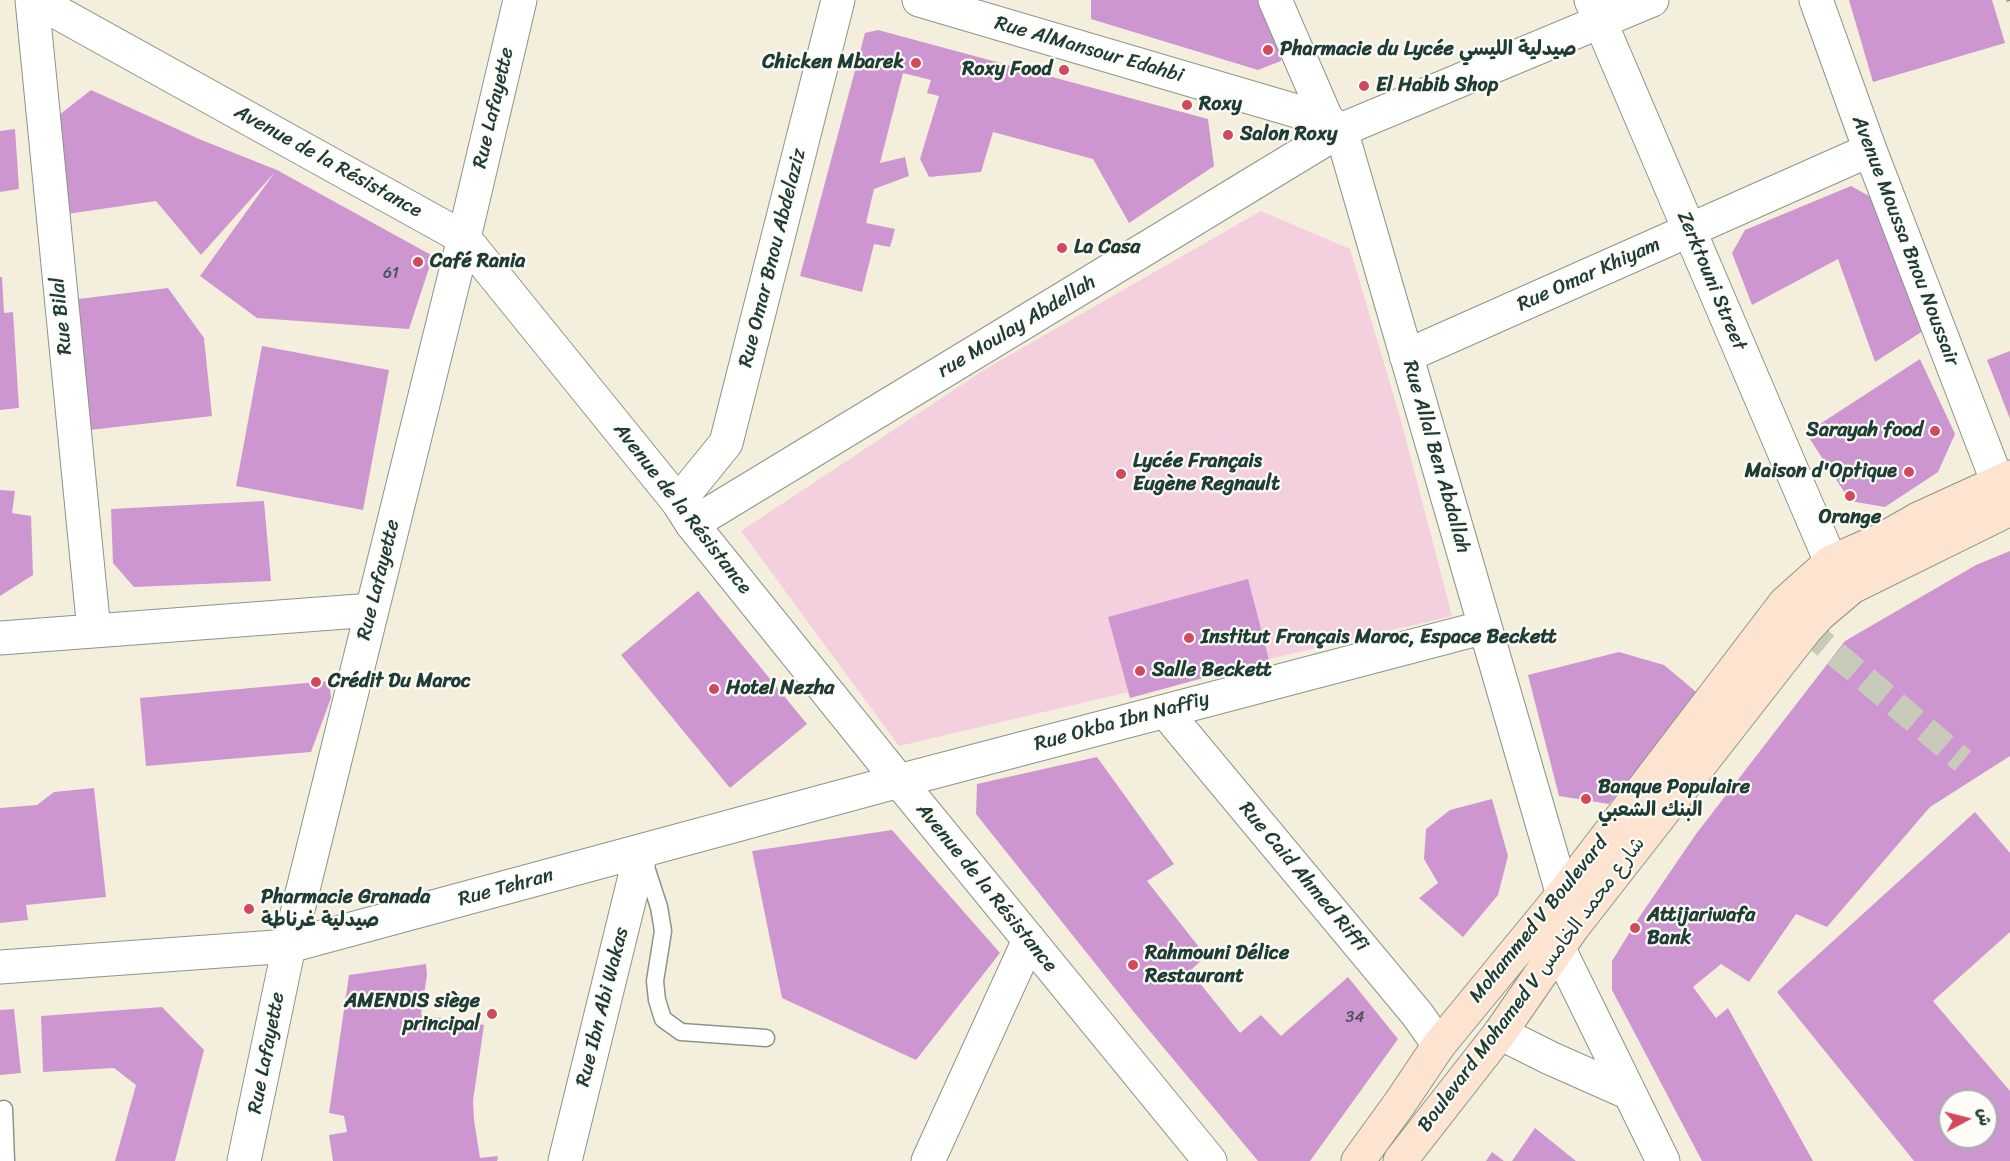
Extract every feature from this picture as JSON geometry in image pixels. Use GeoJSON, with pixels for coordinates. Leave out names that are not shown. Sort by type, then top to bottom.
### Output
{"type":"FeatureCollection","features":[{"type":"Feature","properties":{"kind":"main road","name":"Mohammed V Boulevard"},"geometry":{"type":"LineString","coordinates":[[1358,1161],[1439,1045],[1563,894],[1785,603],[1831,562],[2006,494]]}},
{"type":"Feature","properties":{"kind":"main road","name":"Boulevard Mohamed V شارع محمد الخامس"},"geometry":{"type":"LineString","coordinates":[[1400,1161],[1500,1033],[1566,938],[1791,648],[1820,614],[1852,587],[2006,494]]}},
{"type":"Feature","properties":{"kind":"street","name":"Avenue de la Résistance"},"geometry":{"type":"LineString","coordinates":[[33,0],[464,238],[899,781],[1210,1161]]}},
{"type":"Feature","properties":{"kind":"street","name":"Rue Bilal"},"geometry":{"type":"LineString","coordinates":[[33,0],[94,631]]}},
{"type":"Feature","properties":{"kind":"street","name":"Rue Lafayette"},"geometry":{"type":"LineString","coordinates":[[244,1161],[288,946],[464,238],[520,0]]}},
{"type":"Feature","properties":{"kind":"street","name":"Rue Omar Bnou Abdelaziz"},"geometry":{"type":"LineString","coordinates":[[685,513],[726,443],[838,0]]}},
{"type":"Feature","properties":{"kind":"street","name":"Rue AlMansour Edahbi"},"geometry":{"type":"LineString","coordinates":[[919,0],[1334,125]]}},
{"type":"Feature","properties":{"kind":"street","name":"Rue Allal Ben Abdallah"},"geometry":{"type":"LineString","coordinates":[[1275,0],[1334,125],[1406,356],[1563,894],[1566,938],[1629,1093],[1664,1161]]}},
{"type":"Feature","properties":{"kind":"street","name":"rue Moulay Abdellah"},"geometry":{"type":"LineString","coordinates":[[685,513],[1334,125],[1596,11],[1652,0]]}},
{"type":"Feature","properties":{"kind":"street","name":"Avenue Moussa Bnou Noussair"},"geometry":{"type":"LineString","coordinates":[[1816,0],[1870,150],[2006,494]]}},
{"type":"Feature","properties":{"kind":"street","name":"Zerktouni Street"},"geometry":{"type":"LineString","coordinates":[[1596,11],[1831,562]]}},
{"type":"Feature","properties":{"kind":"street","name":"Rue Omar Khiyam"},"geometry":{"type":"LineString","coordinates":[[1406,356],[1870,150]]}},
{"type":"Feature","properties":{"kind":"street"},"geometry":{"type":"LineString","coordinates":[[0,638],[372,610]]}},
{"type":"Feature","properties":{"kind":"street","name":"Rue Okba Ibn Naffiy"},"geometry":{"type":"LineString","coordinates":[[899,781],[1485,627]]}},
{"type":"Feature","properties":{"kind":"street","name":"Rue Caid Ahmed Riffi"},"geometry":{"type":"LineString","coordinates":[[1165,711],[1417,1014],[1439,1045]]}},
{"type":"Feature","properties":{"kind":"street","name":"Rue Tehran"},"geometry":{"type":"LineString","coordinates":[[0,967],[288,946],[899,781]]}},
{"type":"Feature","properties":{"kind":"street","name":"Rue Ibn Abi Wakas"},"geometry":{"type":"LineString","coordinates":[[565,1161],[640,852]]}},
{"type":"Feature","properties":{"kind":"street"},"geometry":{"type":"LineString","coordinates":[[928,1161],[1029,940]]}},
{"type":"Feature","properties":{"kind":"street"},"geometry":{"type":"LineString","coordinates":[[1500,1033],[1629,1093]]}},
{"type":"Feature","properties":{"kind":"lane"},"geometry":{"type":"LineString","coordinates":[[640,852],[659,907],[663,931],[655,981],[657,1000],[663,1019],[681,1032],[766,1038]]}},
{"type":"Feature","properties":{"kind":"lane"},"geometry":{"type":"LineString","coordinates":[[4,1109],[6,1161]]}},
{"type":"Feature","properties":{"kind":"path"},"geometry":{"type":"LineString","coordinates":[[2008,0],[2010,5]]}},
{"type":"Feature","properties":{"kind":"shaded area","name":"Lycée Français Eugène Regnault"},"geometry":{"type":"Polygon","coordinates":[[[1261,211],[1350,249],[1400,417],[1452,616],[899,746],[741,531],[987,368],[1261,211]]]}},
{"type":"Feature","properties":{"kind":"building"},"geometry":{"type":"Polygon","coordinates":[[[1091,0],[1258,0],[1282,38],[1281,61],[1258,70],[1091,19],[1091,0]]]}},
{"type":"Feature","properties":{"kind":"building"},"geometry":{"type":"Polygon","coordinates":[[[1849,0],[1992,0],[2005,43],[1873,82],[1849,0]]]}},
{"type":"Feature","properties":{"kind":"building"},"geometry":{"type":"Polygon","coordinates":[[[878,30],[1208,119],[1214,166],[1129,223],[1093,159],[993,132],[981,172],[929,177],[920,159],[939,96],[927,93],[931,80],[903,73],[880,163],[905,157],[909,176],[874,189],[866,223],[895,229],[890,247],[874,244],[862,292],[800,276],[865,33],[878,30]]]}},
{"type":"Feature","properties":{"kind":"building"},"geometry":{"type":"Polygon","coordinates":[[[91,90],[199,139],[277,170],[433,256],[409,329],[257,318],[200,276],[275,172],[201,255],[156,201],[67,214],[59,115],[91,90]]]}},
{"type":"Feature","properties":{"kind":"building"},"geometry":{"type":"Polygon","coordinates":[[[15,129],[19,189],[0,192],[0,131],[15,129]]]}},
{"type":"Feature","properties":{"kind":"building"},"geometry":{"type":"Polygon","coordinates":[[[1851,186],[1869,196],[1926,329],[1875,362],[1838,259],[1752,305],[1732,253],[1745,230],[1851,186]]]}},
{"type":"Feature","properties":{"kind":"building"},"geometry":{"type":"Polygon","coordinates":[[[0,277],[2,277],[4,313],[13,312],[19,408],[0,410],[0,277]]]}},
{"type":"Feature","properties":{"kind":"building"},"geometry":{"type":"Polygon","coordinates":[[[168,288],[204,338],[212,416],[81,431],[70,300],[168,288]]]}},
{"type":"Feature","properties":{"kind":"building"},"geometry":{"type":"Polygon","coordinates":[[[262,346],[389,370],[363,510],[236,486],[262,346]]]}},
{"type":"Feature","properties":{"kind":"building"},"geometry":{"type":"Polygon","coordinates":[[[2010,351],[2010,419],[1987,360],[2010,351]]]}},
{"type":"Feature","properties":{"kind":"building"},"geometry":{"type":"Polygon","coordinates":[[[1920,359],[1955,434],[1938,472],[1885,507],[1850,501],[1806,433],[1920,359]]]}},
{"type":"Feature","properties":{"kind":"building"},"geometry":{"type":"Polygon","coordinates":[[[0,490],[15,491],[12,513],[31,516],[33,575],[0,596],[0,490]]]}},
{"type":"Feature","properties":{"kind":"building"},"geometry":{"type":"Polygon","coordinates":[[[264,501],[271,581],[134,587],[113,563],[111,509],[264,501]]]}},
{"type":"Feature","properties":{"kind":"building"},"geometry":{"type":"Polygon","coordinates":[[[2010,551],[2010,756],[1930,807],[1827,927],[1796,914],[1749,982],[1721,964],[1693,987],[1716,1018],[1728,1008],[1813,1161],[1702,1161],[1612,990],[1612,961],[1696,834],[1845,641],[1976,565],[2010,551]]]}},
{"type":"Feature","properties":{"kind":"building","name":"Institut Français Maroc, Espace Beckett"},"geometry":{"type":"Polygon","coordinates":[[[1248,579],[1269,660],[1130,698],[1108,617],[1248,579]]]}},
{"type":"Feature","properties":{"kind":"building","name":"Hotel Nezha"},"geometry":{"type":"Polygon","coordinates":[[[698,591],[807,724],[730,788],[621,655],[698,591]]]}},
{"type":"Feature","properties":{"kind":"building"},"geometry":{"type":"Polygon","coordinates":[[[1619,652],[1664,665],[1701,696],[1609,804],[1559,796],[1528,675],[1619,652]]]}},
{"type":"Feature","properties":{"kind":"building"},"geometry":{"type":"Polygon","coordinates":[[[329,681],[331,698],[311,752],[146,766],[140,698],[329,681]]]}},
{"type":"Feature","properties":{"kind":"building"},"geometry":{"type":"Polygon","coordinates":[[[1097,757],[1174,864],[1147,881],[1206,956],[1190,971],[1240,1033],[1261,1015],[1281,1036],[1348,977],[1398,1039],[1310,1161],[1258,1161],[1133,1011],[976,814],[977,784],[1097,757]]]}},
{"type":"Feature","properties":{"kind":"building"},"geometry":{"type":"Polygon","coordinates":[[[94,788],[106,897],[26,905],[28,920],[0,923],[0,808],[37,805],[54,792],[94,788]]]}},
{"type":"Feature","properties":{"kind":"building"},"geometry":{"type":"Polygon","coordinates":[[[1492,799],[1508,856],[1498,895],[1463,937],[1419,898],[1438,883],[1424,859],[1426,829],[1450,810],[1492,799]]]}},
{"type":"Feature","properties":{"kind":"building"},"geometry":{"type":"Polygon","coordinates":[[[1975,812],[2010,853],[2010,932],[1933,1001],[2010,1091],[2010,1161],[1914,1161],[1777,992],[1975,812]]]}},
{"type":"Feature","properties":{"kind":"building"},"geometry":{"type":"Polygon","coordinates":[[[892,830],[1000,953],[916,1060],[782,998],[752,851],[892,830]]]}},
{"type":"Feature","properties":{"kind":"building"},"geometry":{"type":"Polygon","coordinates":[[[426,964],[427,975],[421,1015],[484,1025],[473,1101],[474,1120],[480,1158],[498,1156],[497,1161],[333,1161],[329,1135],[347,1132],[344,1116],[329,1113],[349,975],[426,964]]]}},
{"type":"Feature","properties":{"kind":"building"},"geometry":{"type":"Polygon","coordinates":[[[162,1007],[204,1050],[175,1161],[115,1161],[136,1085],[114,1068],[43,1072],[41,1016],[162,1007]]]}},
{"type":"Feature","properties":{"kind":"building"},"geometry":{"type":"Polygon","coordinates":[[[14,1009],[21,1073],[0,1075],[0,1010],[14,1009]]]}},
{"type":"Feature","properties":{"kind":"building"},"geometry":{"type":"Polygon","coordinates":[[[1535,1128],[1576,1161],[1512,1161],[1535,1128]]]}},
{"type":"Feature","properties":{"kind":"building"},"geometry":{"type":"Polygon","coordinates":[[[1492,1152],[1504,1161],[1486,1161],[1492,1152]]]}},
{"type":"Feature","properties":{"kind":"tunnel"},"geometry":{"type":"LineString","coordinates":[[1806,629],[1963,761]]}},
{"type":"Feature","properties":{"kind":"place","name":"Pharmacie du Lycée صيدلية الليسي"},"geometry":{"type":"Point","coordinates":[1268,50]}},
{"type":"Feature","properties":{"kind":"place","name":"Chicken Mbarek"},"geometry":{"type":"Point","coordinates":[916,63]}},
{"type":"Feature","properties":{"kind":"place","name":"Roxy Food"},"geometry":{"type":"Point","coordinates":[1064,70]}},
{"type":"Feature","properties":{"kind":"place","name":"El Habib Shop"},"geometry":{"type":"Point","coordinates":[1364,86]}},
{"type":"Feature","properties":{"kind":"place","name":"Roxy"},"geometry":{"type":"Point","coordinates":[1187,105]}},
{"type":"Feature","properties":{"kind":"place","name":"Salon Roxy"},"geometry":{"type":"Point","coordinates":[1228,135]}},
{"type":"Feature","properties":{"kind":"place","name":"La Casa"},"geometry":{"type":"Point","coordinates":[1062,248]}},
{"type":"Feature","properties":{"kind":"place","name":"Café Rania"},"geometry":{"type":"Point","coordinates":[418,262]}},
{"type":"Feature","properties":{"kind":"place","name":"Sarayah food"},"geometry":{"type":"Point","coordinates":[1935,431]}},
{"type":"Feature","properties":{"kind":"place","name":"Maison d'Optique"},"geometry":{"type":"Point","coordinates":[1909,472]}},
{"type":"Feature","properties":{"kind":"place","name":"Lycée Français Eugène Regnault"},"geometry":{"type":"Point","coordinates":[1121,474]}},
{"type":"Feature","properties":{"kind":"place","name":"Orange"},"geometry":{"type":"Point","coordinates":[1850,496]}},
{"type":"Feature","properties":{"kind":"place","name":"Institut Français Maroc, Espace Beckett"},"geometry":{"type":"Point","coordinates":[1189,638]}},
{"type":"Feature","properties":{"kind":"place","name":"Salle Beckett"},"geometry":{"type":"Point","coordinates":[1140,671]}},
{"type":"Feature","properties":{"kind":"place","name":"Crédit Du Maroc"},"geometry":{"type":"Point","coordinates":[316,682]}},
{"type":"Feature","properties":{"kind":"place","name":"Hotel Nezha"},"geometry":{"type":"Point","coordinates":[714,689]}},
{"type":"Feature","properties":{"kind":"place","name":"Banque Populaire البنك الشعبي"},"geometry":{"type":"Point","coordinates":[1586,799]}},
{"type":"Feature","properties":{"kind":"place","name":"Pharmacie Granada صيدلية غرناطة"},"geometry":{"type":"Point","coordinates":[249,909]}},
{"type":"Feature","properties":{"kind":"place","name":"Attijariwafa Bank"},"geometry":{"type":"Point","coordinates":[1635,928]}},
{"type":"Feature","properties":{"kind":"place","name":"Rahmouni Délice Restaurant"},"geometry":{"type":"Point","coordinates":[1133,965]}},
{"type":"Feature","properties":{"kind":"place","name":"AMENDIS siège principal"},"geometry":{"type":"Point","coordinates":[492,1014]}}]}
